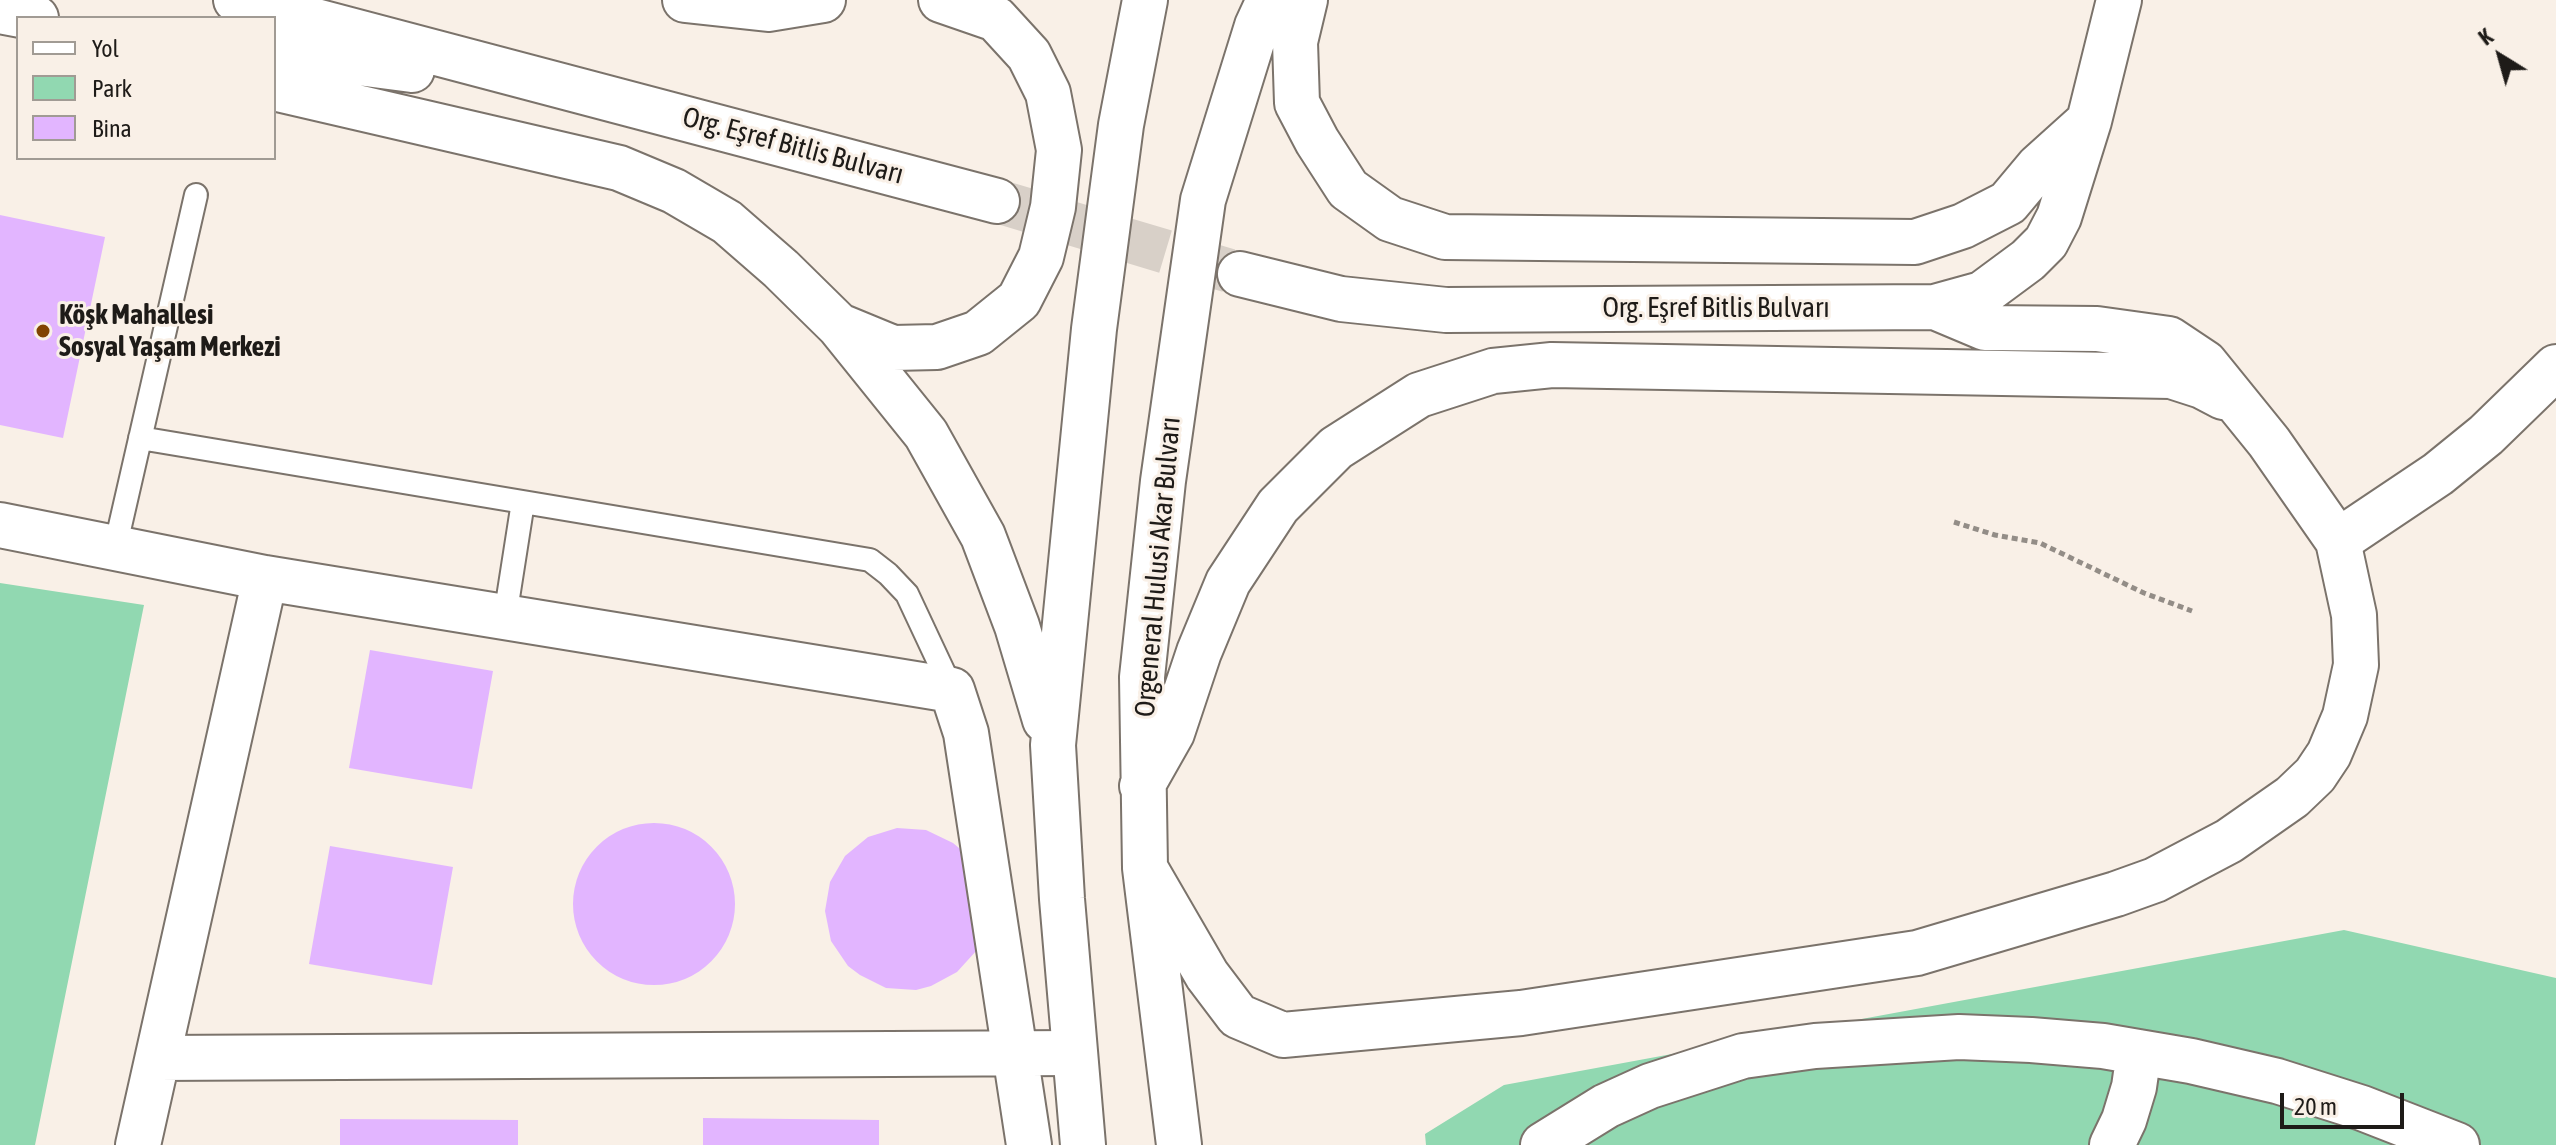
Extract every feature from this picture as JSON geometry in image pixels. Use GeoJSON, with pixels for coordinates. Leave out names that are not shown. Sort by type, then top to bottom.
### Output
{"type":"FeatureCollection","features":[{"type":"Feature","properties":{"kind":"main road","name":"Org. Eşref Bitlis Bulvarı"},"geometry":{"type":"LineString","coordinates":[[236,0],[997,201]]}},
{"type":"Feature","properties":{"kind":"main road"},"geometry":{"type":"LineString","coordinates":[[685,0],[768,9],[823,0]]}},
{"type":"Feature","properties":{"kind":"main road"},"geometry":{"type":"LineString","coordinates":[[839,326],[893,348],[937,347],[978,333],[1019,300],[1041,257],[1053,207],[1059,150],[1048,93],[1029,55],[996,19],[941,0]]}},
{"type":"Feature","properties":{"kind":"main road"},"geometry":{"type":"LineString","coordinates":[[1083,1145],[1053,745],[1060,645],[1094,329],[1121,125],[1145,0]]}},
{"type":"Feature","properties":{"kind":"main road","name":"Orgeneral Hulusi Akar Bulvarı"},"geometry":{"type":"LineString","coordinates":[[1179,1145],[1145,868],[1142,677],[1152,572],[1203,200],[1257,26],[1269,0]]}},
{"type":"Feature","properties":{"kind":"main road"},"geometry":{"type":"LineString","coordinates":[[1305,0],[1295,42],[1297,103],[1317,141],[1348,189],[1390,219],[1445,237],[1915,242],[1963,226],[2008,203],[2039,166],[2089,121]]}},
{"type":"Feature","properties":{"kind":"main road","name":"Org. Eşref Bitlis Bulvarı"},"geometry":{"type":"LineString","coordinates":[[1240,274],[1341,299],[1446,310],[1935,307],[1982,294],[2028,260],[2046,242],[2066,197],[2089,121],[2119,0]]}},
{"type":"Feature","properties":{"kind":"main road"},"geometry":{"type":"LineString","coordinates":[[0,11],[26,16]]}},
{"type":"Feature","properties":{"kind":"main road","name":"Org. Eşref Bitlis Bulvarı"},"geometry":{"type":"LineString","coordinates":[[276,52],[589,92]]}},
{"type":"Feature","properties":{"kind":"main road"},"geometry":{"type":"LineString","coordinates":[[276,88],[619,168],[674,191],[727,222],[839,326],[926,434],[983,536],[1017,626],[1053,745]]}},
{"type":"Feature","properties":{"kind":"main road"},"geometry":{"type":"LineString","coordinates":[[1145,868],[1207,975],[1238,1016],[1283,1035],[1521,1013],[1917,953],[2155,880],[2229,841],[2292,797],[2315,775],[2339,734],[2352,692],[2356,665],[2354,615],[2338,541],[2243,408],[2205,363],[2169,339],[2097,329],[1985,328],[1935,307]]}},
{"type":"Feature","properties":{"kind":"main road"},"geometry":{"type":"LineString","coordinates":[[1142,786],[1172,733],[1199,652],[1228,582],[1278,506],[1336,448],[1419,395],[1493,371],[1568,365],[2171,376],[2202,386],[2243,408]]}},
{"type":"Feature","properties":{"kind":"main road"},"geometry":{"type":"LineString","coordinates":[[2338,541],[2438,474],[2486,435],[2556,367]]}},
{"type":"Feature","properties":{"kind":"main road"},"geometry":{"type":"LineString","coordinates":[[0,525],[265,578],[952,690],[966,733],[1029,1145]]}},
{"type":"Feature","properties":{"kind":"main road"},"geometry":{"type":"LineString","coordinates":[[138,1145],[265,578]]}},
{"type":"Feature","properties":{"kind":"main road"},"geometry":{"type":"LineString","coordinates":[[1543,1145],[1606,1106],[1650,1086],[1731,1060],[1779,1050],[1959,1037],[2031,1040],[2191,1061],[2277,1081],[2362,1108],[2457,1145]]}},
{"type":"Feature","properties":{"kind":"main road"},"geometry":{"type":"LineString","coordinates":[[2112,1145],[2134,1087],[2139,1052]]}},
{"type":"Feature","properties":{"kind":"main road"},"geometry":{"type":"LineString","coordinates":[[158,1058],[1074,1053]]}},
{"type":"Feature","properties":{"kind":"lane"},"geometry":{"type":"LineString","coordinates":[[115,548],[196,195]]}},
{"type":"Feature","properties":{"kind":"lane"},"geometry":{"type":"LineString","coordinates":[[140,438],[870,560],[907,594],[952,690]]}},
{"type":"Feature","properties":{"kind":"lane"},"geometry":{"type":"LineString","coordinates":[[505,617],[523,502]]}},
{"type":"Feature","properties":{"kind":"path"},"geometry":{"type":"LineString","coordinates":[[1954,522],[1995,535],[2040,543],[2132,587],[2192,611]]}},
{"type":"Feature","properties":{"kind":"green space"},"geometry":{"type":"Polygon","coordinates":[[[0,583],[144,605],[35,1145],[0,1145],[0,583]]]}},
{"type":"Feature","properties":{"kind":"green space"},"geometry":{"type":"Polygon","coordinates":[[[2344,930],[2556,978],[2556,1145],[1426,1145],[1425,1134],[1504,1085],[2344,930]]]}},
{"type":"Feature","properties":{"kind":"building","name":"Köşk Mahallesi Sosyal Yaşam Merkezi"},"geometry":{"type":"Polygon","coordinates":[[[0,215],[105,237],[63,438],[0,425],[0,215]]]}},
{"type":"Feature","properties":{"kind":"building"},"geometry":{"type":"Polygon","coordinates":[[[370,650],[493,671],[472,789],[349,768],[370,650]]]}},
{"type":"Feature","properties":{"kind":"building"},"geometry":{"type":"Polygon","coordinates":[[[654,823],[685,829],[711,847],[729,873],[735,904],[729,935],[711,961],[685,979],[654,985],[623,979],[597,961],[579,935],[573,904],[579,873],[597,847],[623,829],[654,823]]]}},
{"type":"Feature","properties":{"kind":"building"},"geometry":{"type":"Polygon","coordinates":[[[897,828],[926,830],[953,843],[965,853],[977,950],[957,972],[916,990],[886,988],[848,966],[831,941],[825,911],[830,882],[845,856],[868,837],[897,828]]]}},
{"type":"Feature","properties":{"kind":"building"},"geometry":{"type":"Polygon","coordinates":[[[330,846],[453,867],[432,985],[309,964],[330,846]]]}},
{"type":"Feature","properties":{"kind":"building"},"geometry":{"type":"Polygon","coordinates":[[[703,1118],[879,1120],[879,1145],[703,1145],[703,1118]]]}},
{"type":"Feature","properties":{"kind":"building"},"geometry":{"type":"Polygon","coordinates":[[[340,1119],[518,1120],[518,1145],[340,1145],[340,1119]]]}},
{"type":"Feature","properties":{"kind":"tunnel"},"geometry":{"type":"LineString","coordinates":[[997,201],[1240,274]]}},
{"type":"Feature","properties":{"kind":"place","name":"Köşk Mahallesi Sosyal Yaşam Merkezi"},"geometry":{"type":"Point","coordinates":[43,331]}}]}
